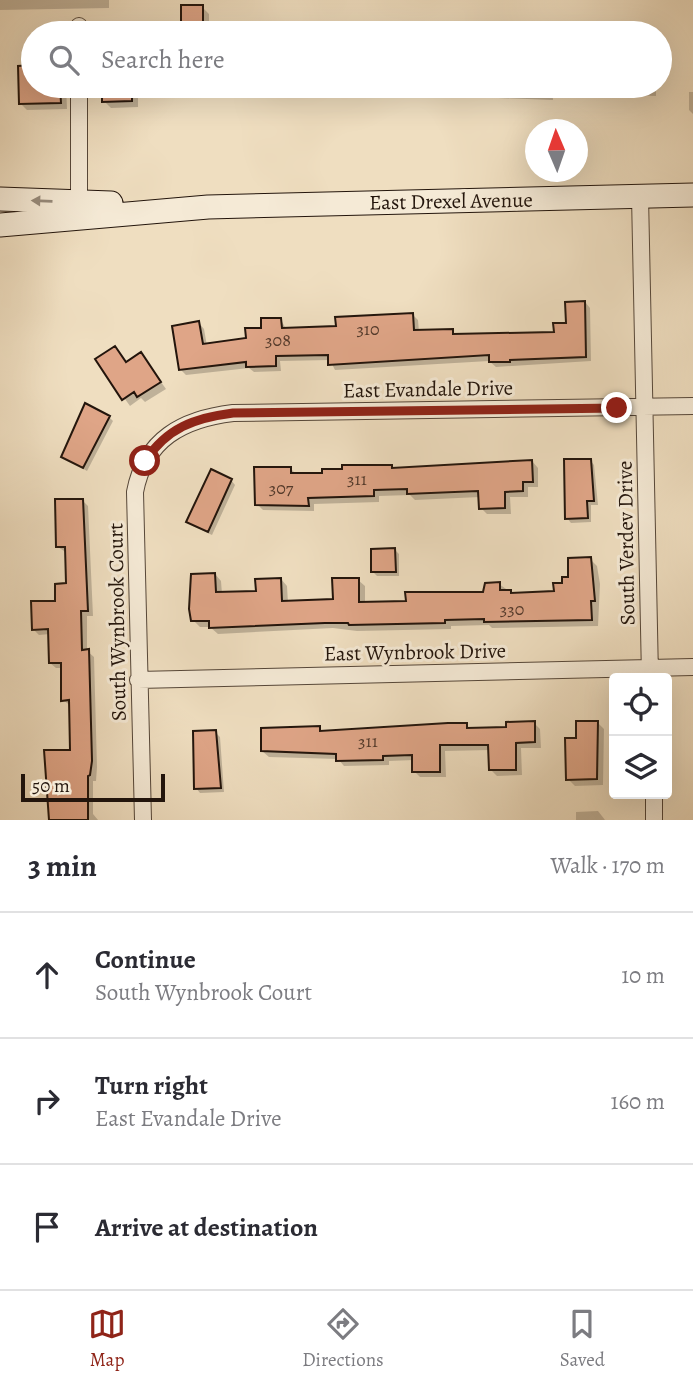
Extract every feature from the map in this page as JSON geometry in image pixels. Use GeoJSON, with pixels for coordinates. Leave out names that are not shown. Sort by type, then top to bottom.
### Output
{"type":"FeatureCollection","features":[{"type":"Feature","properties":{"kind":"street"},"geometry":{"type":"LineString","coordinates":[[79,98],[79,202]]}},
{"type":"Feature","properties":{"kind":"street","name":"East Drexel Avenue"},"geometry":{"type":"LineString","coordinates":[[0,225],[208,208],[693,195]]}},
{"type":"Feature","properties":{"kind":"street","name":"South Verdev Drive"},"geometry":{"type":"LineString","coordinates":[[640,196],[649,673]]}},
{"type":"Feature","properties":{"kind":"street","name":"East Drexel Avenue"},"geometry":{"type":"LineString","coordinates":[[0,199],[208,208]]}},
{"type":"Feature","properties":{"kind":"street","name":"East Evandale Drive"},"geometry":{"type":"LineString","coordinates":[[168,434],[197,419],[233,413],[693,406]]}},
{"type":"Feature","properties":{"kind":"street","name":"South Wynbrook Court"},"geometry":{"type":"LineString","coordinates":[[143,820],[135,492],[145,461],[168,434]]}},
{"type":"Feature","properties":{"kind":"street","name":"East Wynbrook Drive"},"geometry":{"type":"LineString","coordinates":[[649,673],[693,667]]}},
{"type":"Feature","properties":{"kind":"street","name":"East Wynbrook Drive"},"geometry":{"type":"LineString","coordinates":[[138,680],[609,674]]}},
{"type":"Feature","properties":{"kind":"street"},"geometry":{"type":"LineString","coordinates":[[654,799],[654,820]]}},
{"type":"Feature","properties":{"kind":"building"},"geometry":{"type":"Polygon","coordinates":[[[181,5],[203,5],[203,21],[181,21],[181,5]]]}},
{"type":"Feature","properties":{"kind":"building"},"geometry":{"type":"Polygon","coordinates":[[[18,66],[21,66],[21,98],[61,98],[61,103],[19,104],[18,66]]]}},
{"type":"Feature","properties":{"kind":"building"},"geometry":{"type":"Polygon","coordinates":[[[102,98],[132,98],[132,101],[102,102],[102,98]]]}},
{"type":"Feature","properties":{"kind":"building"},"geometry":{"type":"Polygon","coordinates":[[[585,301],[586,357],[510,362],[489,362],[489,355],[328,365],[328,355],[276,356],[276,366],[246,367],[246,362],[179,370],[172,326],[199,321],[203,344],[246,338],[245,328],[261,328],[261,318],[281,318],[282,328],[336,326],[335,317],[413,313],[414,330],[453,329],[453,334],[554,332],[553,323],[566,323],[565,302],[585,301]]]}},
{"type":"Feature","properties":{"kind":"building"},"geometry":{"type":"Polygon","coordinates":[[[115,346],[126,362],[141,352],[161,382],[137,397],[134,392],[122,400],[95,359],[115,346]]]}},
{"type":"Feature","properties":{"kind":"building"},"geometry":{"type":"Polygon","coordinates":[[[85,403],[110,416],[83,468],[61,457],[85,403]]]}},
{"type":"Feature","properties":{"kind":"building"},"geometry":{"type":"Polygon","coordinates":[[[564,459],[591,459],[594,501],[587,501],[588,518],[565,519],[564,459]]]}},
{"type":"Feature","properties":{"kind":"building"},"geometry":{"type":"Polygon","coordinates":[[[532,460],[533,482],[523,482],[523,491],[505,492],[505,508],[479,509],[478,491],[407,494],[407,489],[374,490],[374,496],[308,498],[309,506],[255,505],[254,467],[291,467],[291,473],[322,473],[322,469],[342,469],[342,465],[392,465],[392,468],[532,460]]]}},
{"type":"Feature","properties":{"kind":"building"},"geometry":{"type":"Polygon","coordinates":[[[211,469],[232,479],[208,532],[186,522],[211,469]]]}},
{"type":"Feature","properties":{"kind":"building"},"geometry":{"type":"Polygon","coordinates":[[[55,499],[83,499],[88,611],[81,611],[82,650],[89,649],[92,761],[88,776],[88,820],[49,820],[44,750],[70,750],[69,700],[61,701],[61,663],[49,663],[48,629],[32,630],[31,601],[55,601],[55,584],[66,583],[65,547],[56,547],[55,499]]]}},
{"type":"Feature","properties":{"kind":"building"},"geometry":{"type":"Polygon","coordinates":[[[395,548],[396,572],[371,572],[371,549],[395,548]]]}},
{"type":"Feature","properties":{"kind":"building"},"geometry":{"type":"Polygon","coordinates":[[[591,557],[595,601],[591,601],[592,620],[484,622],[484,619],[445,620],[445,623],[325,623],[209,628],[209,621],[191,621],[189,609],[191,574],[215,573],[216,592],[256,591],[255,579],[281,578],[282,601],[333,599],[332,578],[359,578],[359,602],[406,601],[405,592],[483,592],[485,583],[500,582],[500,590],[511,590],[511,593],[554,591],[553,583],[562,583],[562,577],[568,577],[568,558],[591,557]]]}},
{"type":"Feature","properties":{"kind":"building"},"geometry":{"type":"Polygon","coordinates":[[[535,721],[535,742],[516,743],[516,770],[489,770],[488,745],[440,745],[440,772],[412,772],[412,755],[383,756],[383,760],[336,761],[336,754],[261,751],[261,728],[320,726],[320,731],[467,723],[467,728],[506,727],[506,722],[535,721]]]}},
{"type":"Feature","properties":{"kind":"building"},"geometry":{"type":"Polygon","coordinates":[[[576,721],[598,721],[597,779],[566,780],[565,738],[576,738],[576,721]]]}},
{"type":"Feature","properties":{"kind":"building"},"geometry":{"type":"Polygon","coordinates":[[[216,730],[221,788],[194,789],[193,731],[216,730]]]}},
{"type":"Feature","properties":{"kind":"route"},"geometry":{"type":"LineString","coordinates":[[145,461],[174,429],[206,416],[294,411],[617,408]]}}]}
